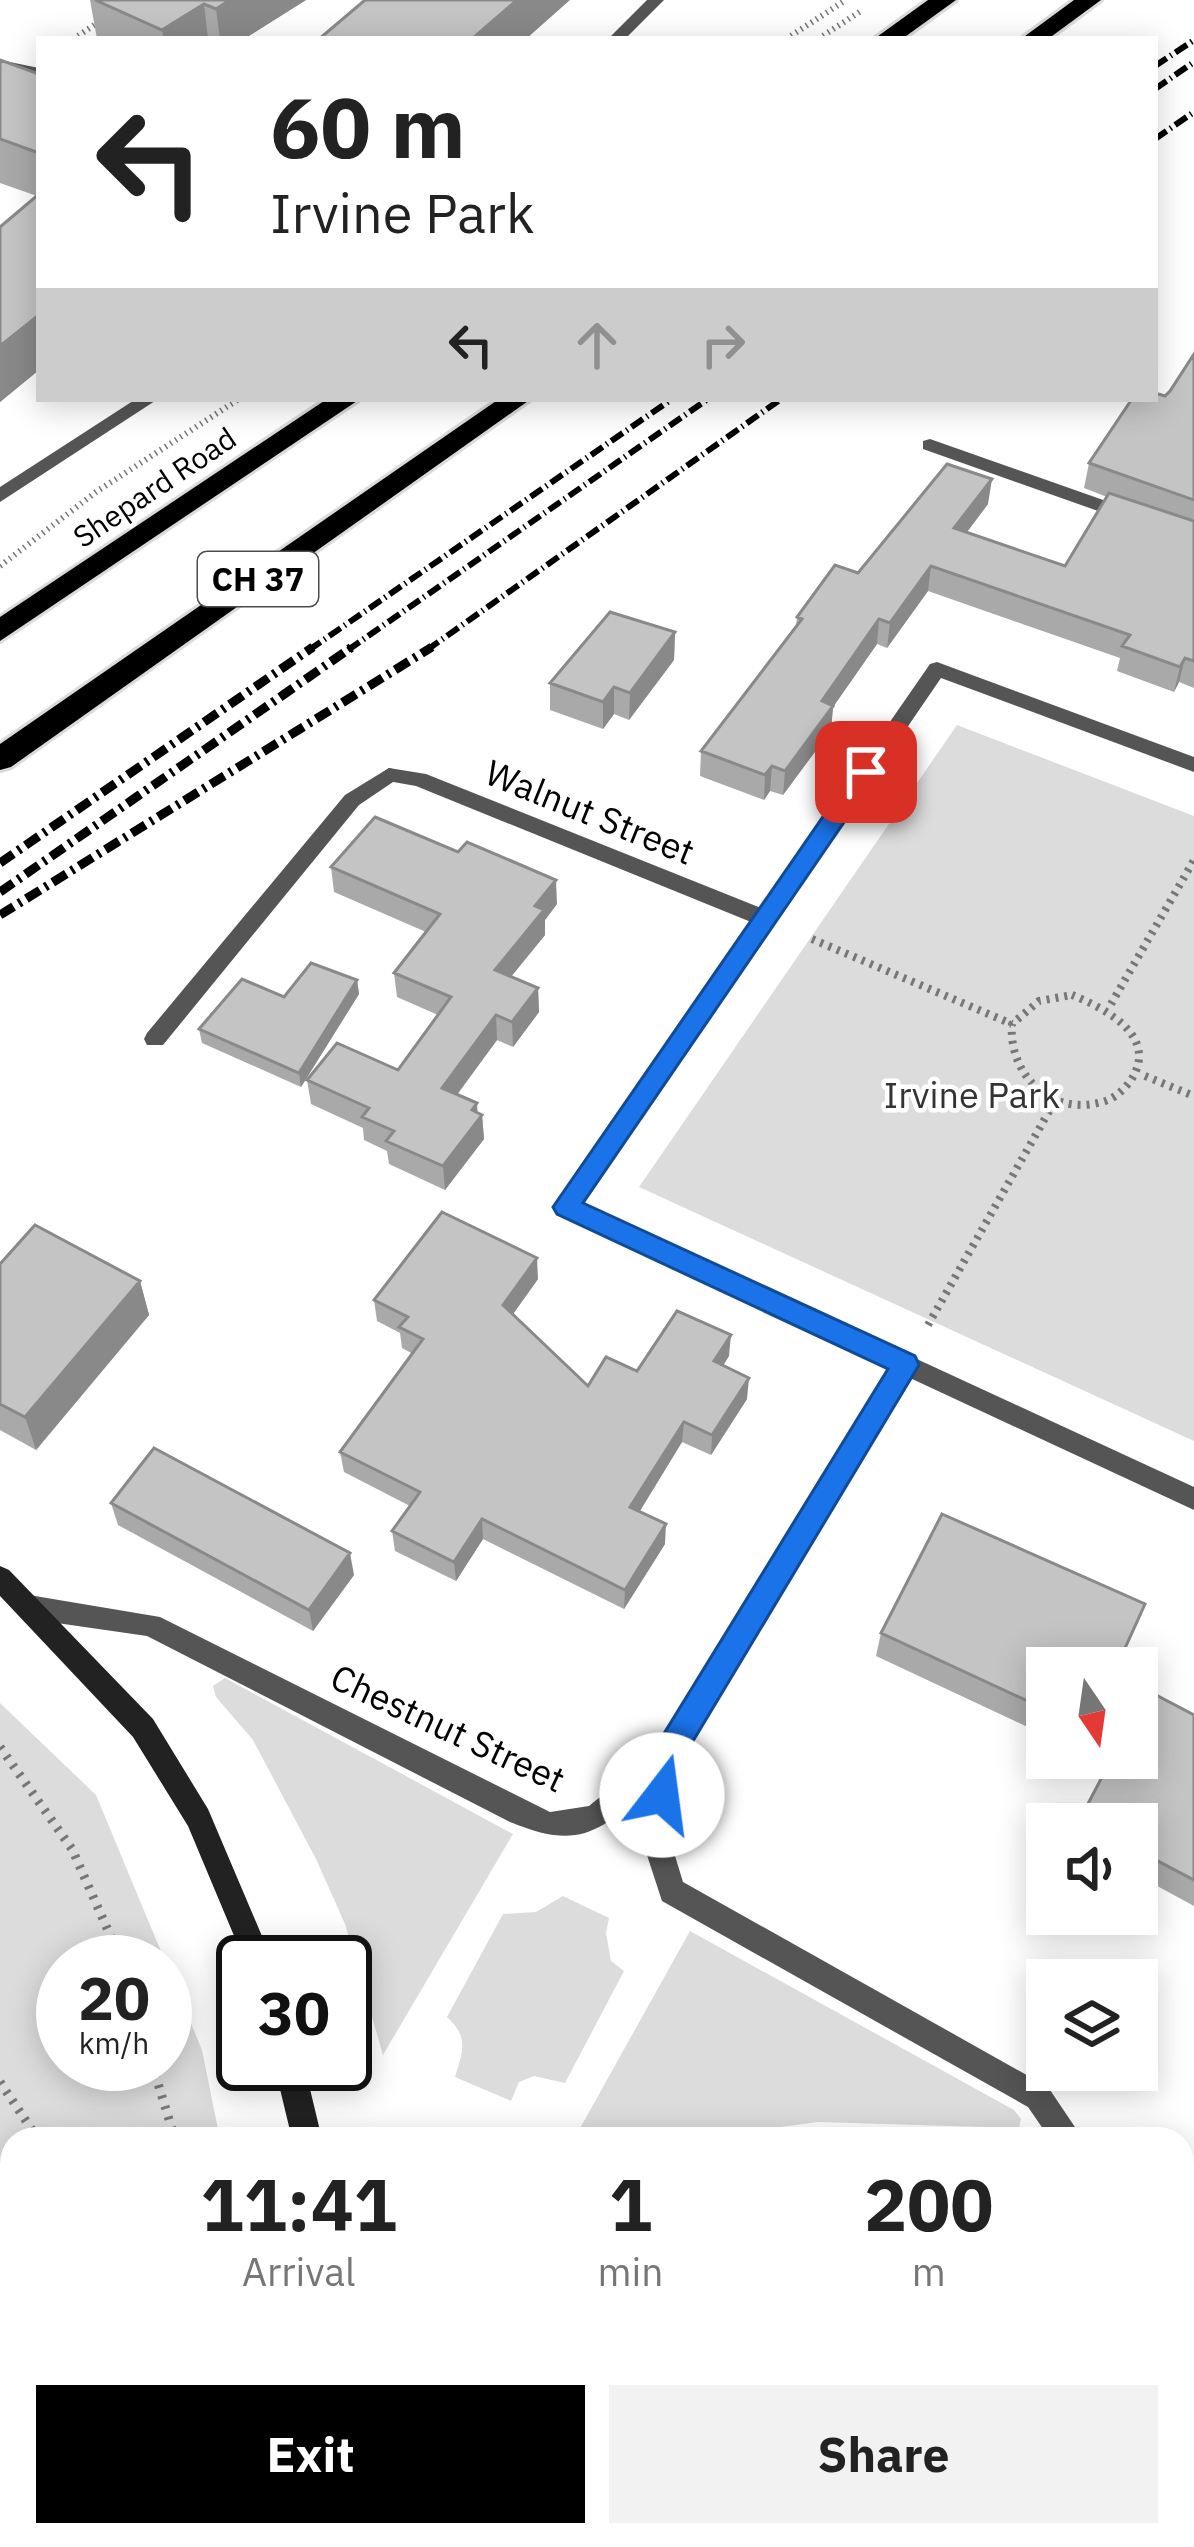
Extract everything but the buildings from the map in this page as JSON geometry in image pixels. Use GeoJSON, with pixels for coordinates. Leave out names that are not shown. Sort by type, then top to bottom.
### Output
{"type":"FeatureCollection","features":[{"type":"Feature","properties":{"kind":"highway"},"geometry":{"type":"LineString","coordinates":[[890,36],[944,0]]}},
{"type":"Feature","properties":{"kind":"highway"},"geometry":{"type":"LineString","coordinates":[[1037,36],[1089,0]]}},
{"type":"Feature","properties":{"kind":"highway","name":"Shepard Road"},"geometry":{"type":"LineString","coordinates":[[0,632],[342,402]]}},
{"type":"Feature","properties":{"kind":"highway","name":"CH 37"},"geometry":{"type":"LineString","coordinates":[[0,759],[513,402]]}},
{"type":"Feature","properties":{"kind":"street"},"geometry":{"type":"LineString","coordinates":[[619,36],[656,0]]}},
{"type":"Feature","properties":{"kind":"street"},"geometry":{"type":"LineString","coordinates":[[0,65],[36,73]]}},
{"type":"Feature","properties":{"kind":"street"},"geometry":{"type":"LineString","coordinates":[[0,496],[144,402]]}},
{"type":"Feature","properties":{"kind":"street"},"geometry":{"type":"LineString","coordinates":[[930,445],[1194,539]]}},
{"type":"Feature","properties":{"kind":"street"},"geometry":{"type":"LineString","coordinates":[[1194,765],[937,669],[566,1207],[1194,1499]]}},
{"type":"Feature","properties":{"kind":"street","name":"Walnut Street"},"geometry":{"type":"LineString","coordinates":[[155,1039],[352,800],[389,775],[419,779],[764,918]]}},
{"type":"Feature","properties":{"kind":"street"},"geometry":{"type":"LineString","coordinates":[[905,1365],[663,1763],[658,1846],[672,1891],[1038,2097],[1059,2127]]}},
{"type":"Feature","properties":{"kind":"street"},"geometry":{"type":"LineString","coordinates":[[0,1578],[143,1728],[198,1818],[248,1935]]}},
{"type":"Feature","properties":{"kind":"street"},"geometry":{"type":"LineString","coordinates":[[0,1599],[29,1607]]}},
{"type":"Feature","properties":{"kind":"street","name":"Chestnut Street"},"geometry":{"type":"LineString","coordinates":[[29,1607],[151,1625],[550,1825],[595,1818],[663,1763]]}},
{"type":"Feature","properties":{"kind":"street"},"geometry":{"type":"LineString","coordinates":[[295,2091],[304,2127]]}},
{"type":"Feature","properties":{"kind":"path"},"geometry":{"type":"LineString","coordinates":[[791,36],[846,0]]}},
{"type":"Feature","properties":{"kind":"path"},"geometry":{"type":"LineString","coordinates":[[823,36],[878,0]]}},
{"type":"Feature","properties":{"kind":"path"},"geometry":{"type":"LineString","coordinates":[[78,36],[112,13]]}},
{"type":"Feature","properties":{"kind":"path"},"geometry":{"type":"LineString","coordinates":[[0,566],[96,492],[233,402]]}},
{"type":"Feature","properties":{"kind":"path"},"geometry":{"type":"LineString","coordinates":[[1111,1004],[1194,860]]}},
{"type":"Feature","properties":{"kind":"path"},"geometry":{"type":"LineString","coordinates":[[812,939],[1012,1024]]}},
{"type":"Feature","properties":{"kind":"path"},"geometry":{"type":"LineString","coordinates":[[1072,995],[1111,1004],[1142,1029],[1150,1051],[1145,1076],[1120,1098],[1090,1104],[1056,1099],[1024,1080],[1009,1056],[1012,1024],[1039,1001],[1072,995]]}},
{"type":"Feature","properties":{"kind":"path"},"geometry":{"type":"LineString","coordinates":[[1145,1076],[1194,1096]]}},
{"type":"Feature","properties":{"kind":"path"},"geometry":{"type":"LineString","coordinates":[[928,1325],[1056,1099]]}},
{"type":"Feature","properties":{"kind":"path"},"geometry":{"type":"LineString","coordinates":[[0,1748],[59,1823],[114,1935]]}},
{"type":"Feature","properties":{"kind":"path"},"geometry":{"type":"LineString","coordinates":[[0,2082],[30,2127]]}},
{"type":"Feature","properties":{"kind":"path"},"geometry":{"type":"LineString","coordinates":[[160,2091],[171,2127]]}},
{"type":"Feature","properties":{"kind":"green space","name":"Irvine Park"},"geometry":{"type":"Polygon","coordinates":[[[957,725],[1194,816],[1194,1441],[639,1187],[957,725]]]}},
{"type":"Feature","properties":{"kind":"green space"},"geometry":{"type":"Polygon","coordinates":[[[225,1678],[513,1834],[383,2055],[372,2017],[372,1935],[348,1935],[316,1859],[253,1740],[216,1697],[213,1686],[225,1678]]]}},
{"type":"Feature","properties":{"kind":"green space"},"geometry":{"type":"Polygon","coordinates":[[[0,1703],[96,1795],[154,1935],[36,1935],[36,2091],[192,2091],[192,2026],[202,2050],[218,2127],[0,2127],[0,1703]]]}},
{"type":"Feature","properties":{"kind":"green space"},"geometry":{"type":"Polygon","coordinates":[[[563,1896],[609,1918],[606,1933],[611,1961],[624,1971],[565,2083],[534,2076],[519,2082],[511,2101],[455,2077],[462,2045],[459,2031],[447,2017],[503,1914],[536,1912],[563,1896]]]}},
{"type":"Feature","properties":{"kind":"green space"},"geometry":{"type":"Polygon","coordinates":[[[690,1931],[1014,2110],[1021,2119],[1019,2127],[818,2122],[781,2127],[581,2127],[690,1931]]]}},
{"type":"Feature","properties":{"kind":"railway"},"geometry":{"type":"LineString","coordinates":[[1158,64],[1194,40]]}},
{"type":"Feature","properties":{"kind":"railway"},"geometry":{"type":"LineString","coordinates":[[1158,87],[1194,62]]}},
{"type":"Feature","properties":{"kind":"railway"},"geometry":{"type":"LineString","coordinates":[[1158,137],[1194,112]]}},
{"type":"Feature","properties":{"kind":"railway"},"geometry":{"type":"LineString","coordinates":[[309,650],[668,402]]}},
{"type":"Feature","properties":{"kind":"railway"},"geometry":{"type":"LineString","coordinates":[[348,650],[704,402]]}},
{"type":"Feature","properties":{"kind":"railway"},"geometry":{"type":"LineString","coordinates":[[427,650],[777,402]]}},
{"type":"Feature","properties":{"kind":"railway"},"geometry":{"type":"LineString","coordinates":[[0,863],[313,647]]}},
{"type":"Feature","properties":{"kind":"railway"},"geometry":{"type":"LineString","coordinates":[[0,892],[352,647]]}},
{"type":"Feature","properties":{"kind":"railway"},"geometry":{"type":"LineString","coordinates":[[0,915],[432,647]]}},
{"type":"Feature","properties":{"kind":"route"},"geometry":{"type":"LineString","coordinates":[[662,1795],[663,1763],[905,1365],[566,1207],[866,772]]}}]}
